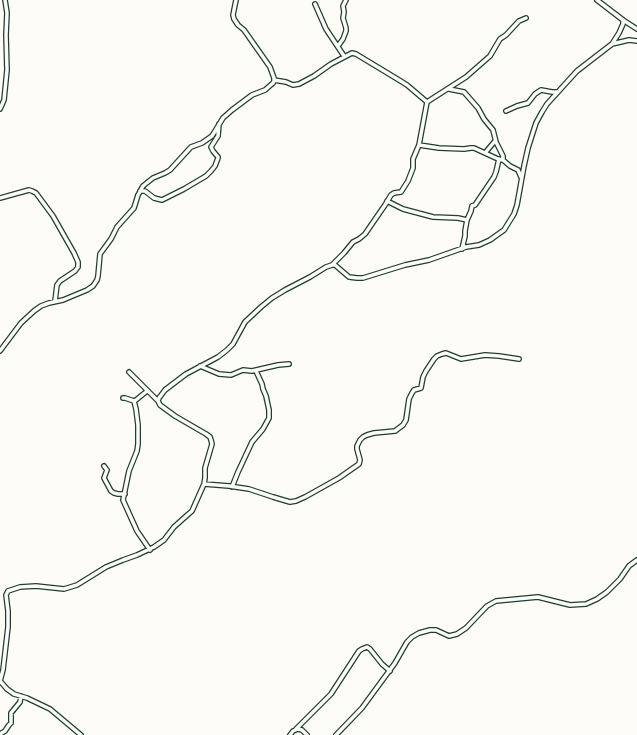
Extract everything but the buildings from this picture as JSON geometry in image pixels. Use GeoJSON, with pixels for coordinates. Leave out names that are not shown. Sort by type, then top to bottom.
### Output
{"type":"FeatureCollection","features":[{"type":"Feature","properties":{"kind":"street"},"geometry":{"type":"LineString","coordinates":[[0,109],[4,95],[7,70],[7,13],[5,0]]}},
{"type":"Feature","properties":{"kind":"street"},"geometry":{"type":"LineString","coordinates":[[0,351],[25,318],[41,306],[63,300],[87,290],[96,283],[100,254],[111,239],[117,227],[134,208],[143,186],[152,178],[170,170],[191,147],[202,143],[212,136],[226,116],[252,94],[269,87],[273,83],[274,80],[270,67],[234,19],[233,14],[236,0]]}},
{"type":"Feature","properties":{"kind":"street"},"geometry":{"type":"LineString","coordinates":[[338,46],[346,31],[343,18],[346,0]]}},
{"type":"Feature","properties":{"kind":"street"},"geometry":{"type":"LineString","coordinates":[[597,0],[637,29]]}},
{"type":"Feature","properties":{"kind":"street"},"geometry":{"type":"LineString","coordinates":[[315,4],[326,29],[344,56]]}},
{"type":"Feature","properties":{"kind":"street"},"geometry":{"type":"LineString","coordinates":[[158,401],[165,390],[186,374],[218,357],[227,350],[233,344],[245,322],[272,298],[332,265],[353,242],[365,234],[392,194],[402,191],[408,181],[413,168],[413,159],[419,144],[427,102],[466,78],[487,59],[499,41],[519,21],[526,18]]}},
{"type":"Feature","properties":{"kind":"street"},"geometry":{"type":"LineString","coordinates":[[332,265],[336,266],[349,277],[363,278],[405,264],[429,260],[462,248],[482,244],[504,230],[517,206],[528,148],[536,123],[547,104],[577,71],[612,44],[619,33],[623,20]]}},
{"type":"Feature","properties":{"kind":"street"},"geometry":{"type":"LineString","coordinates":[[612,44],[629,40],[637,41]]}},
{"type":"Feature","properties":{"kind":"street"},"geometry":{"type":"LineString","coordinates":[[274,80],[293,85],[299,84],[344,56],[352,53],[407,85],[427,102]]}},
{"type":"Feature","properties":{"kind":"street"},"geometry":{"type":"LineString","coordinates":[[449,89],[462,92],[468,96],[478,108],[494,131],[495,141],[503,156],[503,160]]}},
{"type":"Feature","properties":{"kind":"street"},"geometry":{"type":"LineString","coordinates":[[506,111],[516,106],[528,103],[535,94],[541,90],[558,92]]}},
{"type":"Feature","properties":{"kind":"street"},"geometry":{"type":"LineString","coordinates":[[140,192],[144,191],[154,198],[162,200],[184,189],[211,172],[218,158],[211,148],[218,136],[219,124]]}},
{"type":"Feature","properties":{"kind":"street"},"geometry":{"type":"LineString","coordinates":[[485,153],[495,141]]}},
{"type":"Feature","properties":{"kind":"street"},"geometry":{"type":"LineString","coordinates":[[419,144],[439,148],[473,148],[503,160],[518,170],[522,178]]}},
{"type":"Feature","properties":{"kind":"street"},"geometry":{"type":"LineString","coordinates":[[462,248],[466,234],[464,230],[472,211],[472,206],[476,204],[494,177],[498,159]]}},
{"type":"Feature","properties":{"kind":"street"},"geometry":{"type":"LineString","coordinates":[[0,198],[29,190],[36,193],[53,216],[74,253],[78,262],[78,267],[57,285],[55,301]]}},
{"type":"Feature","properties":{"kind":"street"},"geometry":{"type":"LineString","coordinates":[[387,201],[403,209],[433,217],[458,218],[467,220]]}},
{"type":"Feature","properties":{"kind":"street"},"geometry":{"type":"LineString","coordinates":[[204,484],[232,486],[248,489],[290,502],[296,501],[310,495],[339,478],[359,464],[360,460],[357,446],[360,440],[364,437],[374,433],[395,431],[403,425],[406,420],[409,399],[414,390],[421,388],[426,371],[437,356],[446,353],[461,359],[485,355],[519,359]]}},
{"type":"Feature","properties":{"kind":"street"},"geometry":{"type":"LineString","coordinates":[[200,366],[219,374],[231,375],[243,370],[256,371],[278,365],[289,364]]}},
{"type":"Feature","properties":{"kind":"street"},"geometry":{"type":"LineString","coordinates":[[232,486],[252,442],[270,418],[266,396],[256,371]]}},
{"type":"Feature","properties":{"kind":"street"},"geometry":{"type":"LineString","coordinates":[[81,735],[50,708],[14,694],[0,681],[4,664],[8,627],[6,595],[8,591],[20,587],[36,586],[64,589],[76,585],[106,567],[150,550],[161,542],[174,527],[190,513],[204,484],[205,468],[212,444],[211,438],[202,431],[162,408],[158,401],[129,372]]}},
{"type":"Feature","properties":{"kind":"street"},"geometry":{"type":"LineString","coordinates":[[134,401],[147,391]]}},
{"type":"Feature","properties":{"kind":"street"},"geometry":{"type":"LineString","coordinates":[[123,398],[134,401]]}},
{"type":"Feature","properties":{"kind":"street"},"geometry":{"type":"LineString","coordinates":[[134,401],[138,425],[138,444],[129,471],[123,500],[137,532],[150,550]]}},
{"type":"Feature","properties":{"kind":"street"},"geometry":{"type":"LineString","coordinates":[[104,466],[107,470],[104,478],[111,491],[118,494],[125,494]]}},
{"type":"Feature","properties":{"kind":"street"},"geometry":{"type":"LineString","coordinates":[[336,735],[362,708],[395,663],[407,642],[415,635],[427,630],[433,630],[449,636],[457,634],[466,628],[487,606],[496,601],[538,597],[570,605],[586,604],[607,592],[620,579],[629,566],[637,560]]}},
{"type":"Feature","properties":{"kind":"street"},"geometry":{"type":"LineString","coordinates":[[290,735],[331,694],[362,648],[369,648],[382,664],[390,670]]}},
{"type":"Feature","properties":{"kind":"street"},"geometry":{"type":"LineString","coordinates":[[0,734],[5,731],[11,723],[11,713],[20,702],[21,696]]}},
{"type":"Feature","properties":{"kind":"street"},"geometry":{"type":"LineString","coordinates":[[296,729],[302,730],[307,735]]}}]}
